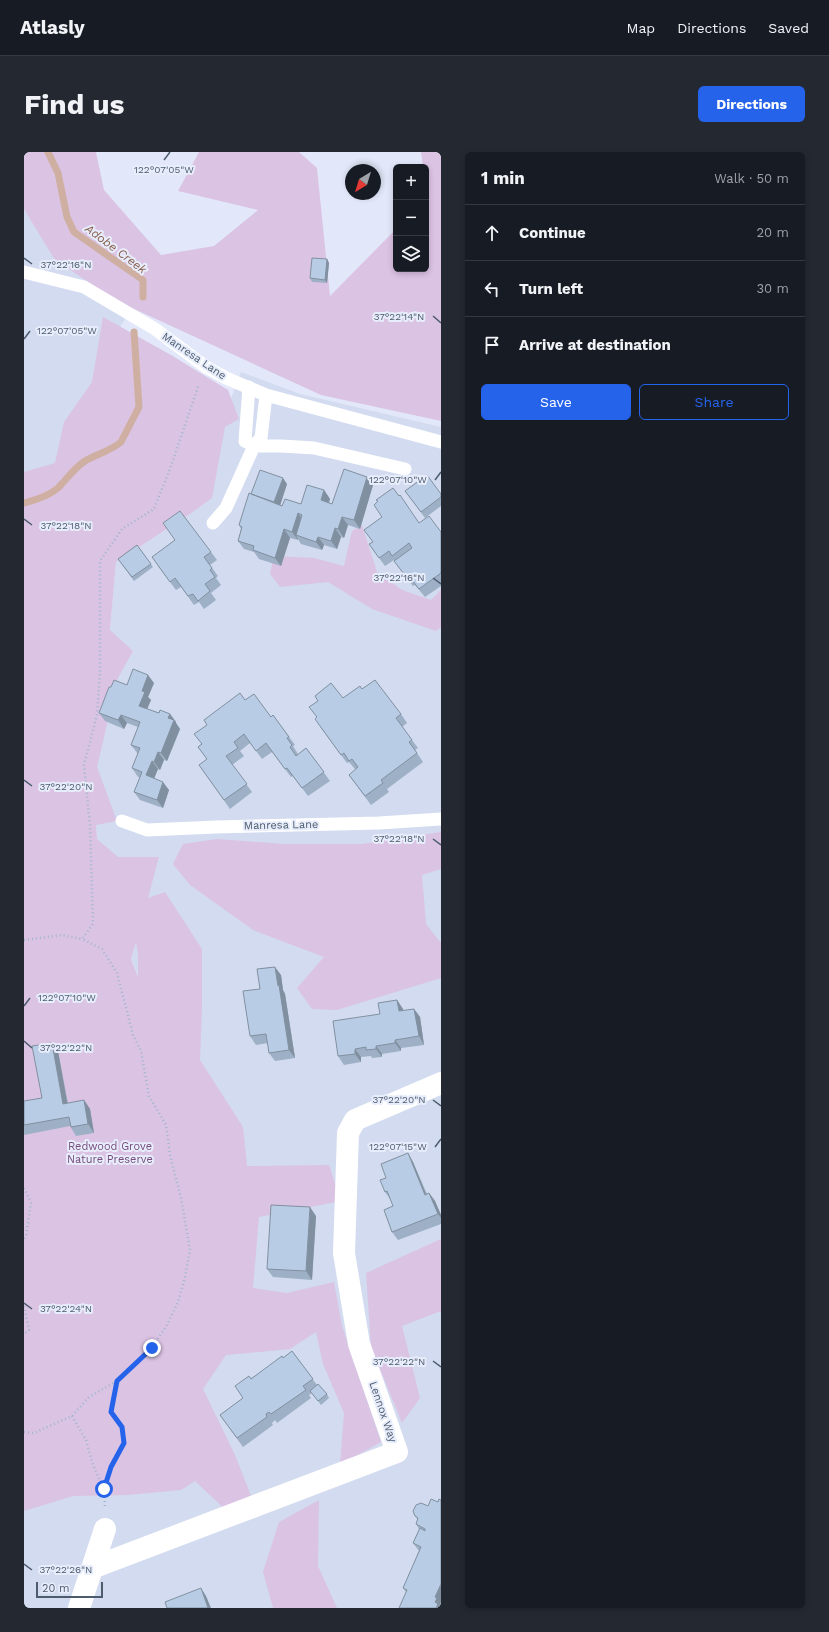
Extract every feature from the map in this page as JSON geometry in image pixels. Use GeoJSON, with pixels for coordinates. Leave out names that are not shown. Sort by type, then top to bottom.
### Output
{"type":"FeatureCollection","features":[{"type":"Feature","properties":{"kind":"street","name":"Lennox Way"},"geometry":{"type":"LineString","coordinates":[[92,1568],[397,1452],[359,1344],[344,1253],[348,1133],[355,1120],[441,1083]]}},
{"type":"Feature","properties":{"kind":"street"},"geometry":{"type":"LineString","coordinates":[[79,1608],[105,1530]]}},
{"type":"Feature","properties":{"kind":"lane","name":"Manresa Lane"},"geometry":{"type":"LineString","coordinates":[[24,272],[84,287],[155,329],[206,367],[226,378],[266,395],[441,442]]}},
{"type":"Feature","properties":{"kind":"lane"},"geometry":{"type":"LineString","coordinates":[[249,387],[245,441],[254,446],[314,448],[405,469]]}},
{"type":"Feature","properties":{"kind":"lane"},"geometry":{"type":"LineString","coordinates":[[213,523],[226,508],[254,446],[261,438],[266,395]]}},
{"type":"Feature","properties":{"kind":"lane","name":"Manresa Lane"},"geometry":{"type":"LineString","coordinates":[[122,820],[147,830],[379,823],[441,819]]}},
{"type":"Feature","properties":{"kind":"path"},"geometry":{"type":"LineString","coordinates":[[82,939],[94,924],[90,825],[84,765],[97,715],[100,672],[100,561],[122,529],[154,509],[170,469],[198,386],[206,367]]}},
{"type":"Feature","properties":{"kind":"path"},"geometry":{"type":"LineString","coordinates":[[24,940],[62,935],[82,939],[102,949],[117,973],[133,1035],[140,1051],[149,1096],[166,1125],[170,1155],[181,1198],[190,1250],[178,1302],[166,1327],[152,1348],[117,1381],[89,1397],[72,1416],[34,1433],[24,1432]]}},
{"type":"Feature","properties":{"kind":"path"},"geometry":{"type":"LineString","coordinates":[[24,1188],[31,1203],[26,1236],[24,1239]]}},
{"type":"Feature","properties":{"kind":"path"},"geometry":{"type":"LineString","coordinates":[[24,1306],[29,1330],[24,1334]]}},
{"type":"Feature","properties":{"kind":"path"},"geometry":{"type":"LineString","coordinates":[[72,1416],[86,1440],[93,1465],[104,1489],[111,1467],[124,1443],[122,1427],[111,1412],[117,1381]]}},
{"type":"Feature","properties":{"kind":"shaded area"},"geometry":{"type":"Polygon","coordinates":[[[24,152],[137,301],[120,327],[135,376],[24,511],[24,152]]]}},
{"type":"Feature","properties":{"kind":"shaded area"},"geometry":{"type":"Polygon","coordinates":[[[241,372],[300,394],[441,427],[441,1608],[24,1608],[24,1489],[197,1139],[131,958],[159,857],[99,858],[90,766],[103,710],[116,562],[187,516],[241,372]]]}},
{"type":"Feature","properties":{"kind":"green space"},"geometry":{"type":"Polygon","coordinates":[[[24,152],[96,152],[104,190],[161,255],[214,246],[258,210],[178,191],[199,152],[299,152],[317,168],[330,296],[393,232],[393,272],[429,272],[429,164],[423,164],[421,152],[441,152],[441,421],[321,395],[119,302],[55,260],[24,209],[24,152]]]}},
{"type":"Feature","properties":{"kind":"green space","name":"Redwood Grove Nature Preserve"},"geometry":{"type":"Polygon","coordinates":[[[103,317],[171,355],[228,390],[239,419],[225,427],[212,498],[116,562],[110,630],[133,651],[118,678],[97,767],[117,821],[96,825],[97,839],[118,857],[159,857],[148,898],[165,892],[202,949],[200,1060],[243,1127],[247,1166],[329,1165],[341,1201],[259,1217],[253,1288],[287,1293],[334,1282],[342,1326],[381,1442],[340,1465],[344,1413],[323,1364],[316,1332],[290,1349],[226,1355],[203,1389],[235,1455],[253,1501],[229,1513],[195,1481],[181,1490],[128,1495],[73,1496],[24,1511],[24,472],[55,463],[64,422],[92,382],[103,317]],[[136,942],[131,959],[138,977],[138,955],[136,942]]]}},
{"type":"Feature","properties":{"kind":"green space"},"geometry":{"type":"Polygon","coordinates":[[[362,525],[377,572],[402,590],[431,600],[441,590],[441,627],[436,631],[372,609],[328,582],[280,587],[270,574],[274,556],[314,558],[344,566],[352,531],[362,525]]]}},
{"type":"Feature","properties":{"kind":"green space"},"geometry":{"type":"Polygon","coordinates":[[[441,832],[441,869],[422,875],[426,924],[441,943],[441,978],[337,1010],[312,1009],[297,988],[324,957],[253,930],[190,885],[173,864],[183,844],[217,839],[284,844],[362,844],[441,832]]]}},
{"type":"Feature","properties":{"kind":"green space"},"geometry":{"type":"Polygon","coordinates":[[[441,1239],[441,1311],[402,1326],[420,1398],[402,1423],[371,1347],[366,1273],[441,1239]]]}},
{"type":"Feature","properties":{"kind":"green space"},"geometry":{"type":"Polygon","coordinates":[[[319,1500],[318,1566],[337,1608],[273,1608],[263,1572],[279,1522],[319,1500]]]}},
{"type":"Feature","properties":{"kind":"building"},"geometry":{"type":"Polygon","coordinates":[[[312,258],[327,259],[325,280],[310,278],[312,258]]]}},
{"type":"Feature","properties":{"kind":"building"},"geometry":{"type":"Polygon","coordinates":[[[344,469],[367,477],[354,520],[342,517],[338,529],[335,528],[331,541],[318,537],[316,542],[296,535],[302,515],[298,513],[292,532],[284,529],[275,558],[253,550],[254,546],[238,541],[242,527],[239,525],[249,493],[282,506],[285,499],[301,504],[307,485],[324,490],[321,500],[332,504],[344,469]]]}},
{"type":"Feature","properties":{"kind":"building"},"geometry":{"type":"Polygon","coordinates":[[[260,470],[283,478],[274,502],[251,494],[260,470]]]}},
{"type":"Feature","properties":{"kind":"building"},"geometry":{"type":"Polygon","coordinates":[[[427,475],[441,494],[441,497],[421,512],[405,491],[427,475]]]}},
{"type":"Feature","properties":{"kind":"building"},"geometry":{"type":"Polygon","coordinates":[[[393,488],[399,496],[400,495],[419,523],[429,516],[441,532],[441,573],[419,589],[409,576],[407,578],[394,561],[412,548],[409,543],[392,556],[389,551],[379,558],[369,544],[373,542],[364,530],[382,517],[374,505],[378,501],[376,500],[393,488]]]}},
{"type":"Feature","properties":{"kind":"building"},"geometry":{"type":"Polygon","coordinates":[[[180,511],[211,552],[204,557],[212,568],[210,570],[215,577],[205,584],[210,591],[198,601],[193,594],[188,596],[175,578],[170,582],[152,557],[175,540],[163,523],[180,511]]]}},
{"type":"Feature","properties":{"kind":"building"},"geometry":{"type":"Polygon","coordinates":[[[137,545],[151,564],[132,577],[118,559],[137,545]]]}},
{"type":"Feature","properties":{"kind":"building"},"geometry":{"type":"Polygon","coordinates":[[[133,669],[148,675],[142,691],[145,692],[139,706],[159,713],[160,710],[170,714],[168,718],[174,720],[161,753],[158,752],[146,775],[163,782],[157,800],[134,792],[142,772],[132,768],[140,748],[131,745],[140,722],[121,715],[118,720],[99,713],[109,687],[111,687],[114,680],[127,685],[133,669]]]}},
{"type":"Feature","properties":{"kind":"building"},"geometry":{"type":"Polygon","coordinates":[[[375,680],[401,714],[396,718],[412,740],[409,742],[417,753],[381,780],[383,783],[365,796],[349,775],[358,767],[352,759],[349,761],[344,753],[341,755],[315,719],[317,717],[309,707],[318,701],[315,696],[331,683],[343,698],[360,686],[362,689],[375,680]]]}},
{"type":"Feature","properties":{"kind":"building"},"geometry":{"type":"Polygon","coordinates":[[[240,693],[245,700],[254,694],[271,717],[273,715],[289,737],[287,738],[292,745],[290,747],[296,756],[306,748],[324,772],[302,788],[287,768],[285,769],[266,743],[256,751],[244,734],[234,742],[238,748],[226,756],[247,784],[224,800],[199,765],[207,759],[198,747],[202,744],[194,734],[207,725],[204,720],[240,693]]]}},
{"type":"Feature","properties":{"kind":"building"},"geometry":{"type":"Polygon","coordinates":[[[275,967],[289,1050],[269,1053],[266,1034],[250,1036],[243,991],[260,989],[257,969],[275,967]]]}},
{"type":"Feature","properties":{"kind":"building"},"geometry":{"type":"Polygon","coordinates":[[[397,1000],[399,1011],[414,1009],[419,1036],[395,1040],[395,1043],[376,1046],[376,1049],[366,1050],[366,1047],[355,1049],[355,1054],[338,1056],[333,1021],[380,1014],[378,1003],[397,1000]]]}},
{"type":"Feature","properties":{"kind":"building"},"geometry":{"type":"Polygon","coordinates":[[[52,1043],[63,1104],[84,1100],[88,1124],[71,1127],[69,1117],[24,1125],[24,1101],[42,1098],[32,1046],[52,1043]]]}},
{"type":"Feature","properties":{"kind":"building"},"geometry":{"type":"Polygon","coordinates":[[[408,1153],[425,1195],[429,1193],[438,1214],[392,1232],[384,1210],[393,1206],[387,1191],[385,1192],[380,1180],[386,1178],[381,1164],[408,1153]]]}},
{"type":"Feature","properties":{"kind":"building"},"geometry":{"type":"Polygon","coordinates":[[[271,1205],[310,1207],[306,1271],[267,1269],[271,1205]]]}},
{"type":"Feature","properties":{"kind":"building"},"geometry":{"type":"Polygon","coordinates":[[[292,1351],[313,1379],[303,1386],[306,1390],[271,1414],[269,1412],[266,1414],[267,1417],[237,1438],[220,1415],[243,1398],[235,1386],[249,1376],[251,1379],[282,1356],[283,1358],[292,1351]]]}},
{"type":"Feature","properties":{"kind":"building"},"geometry":{"type":"Polygon","coordinates":[[[318,1384],[327,1394],[318,1401],[310,1391],[318,1384]]]}},
{"type":"Feature","properties":{"kind":"building"},"geometry":{"type":"Polygon","coordinates":[[[431,1499],[438,1502],[439,1499],[441,1500],[441,1584],[435,1597],[437,1598],[435,1602],[438,1604],[436,1608],[399,1608],[407,1590],[403,1588],[421,1547],[413,1543],[420,1528],[425,1531],[425,1529],[416,1524],[418,1518],[415,1516],[413,1511],[416,1505],[421,1503],[428,1506],[431,1499]]]}},
{"type":"Feature","properties":{"kind":"building"},"geometry":{"type":"Polygon","coordinates":[[[201,1588],[208,1608],[167,1608],[165,1602],[201,1588]]]}},
{"type":"Feature","properties":{"kind":"waterway","name":"Adobe Creek"},"geometry":{"type":"LineString","coordinates":[[48,152],[58,173],[67,217],[74,232],[143,280],[143,297]]}},
{"type":"Feature","properties":{"kind":"waterway","name":"Adobe Creek"},"geometry":{"type":"LineString","coordinates":[[24,503],[51,493],[58,488],[81,464],[113,448],[121,442],[139,407],[134,332]]}},
{"type":"Feature","properties":{"kind":"route"},"geometry":{"type":"LineString","coordinates":[[104,1489],[111,1467],[124,1443],[122,1427],[111,1412],[117,1381],[152,1348]]}}]}
